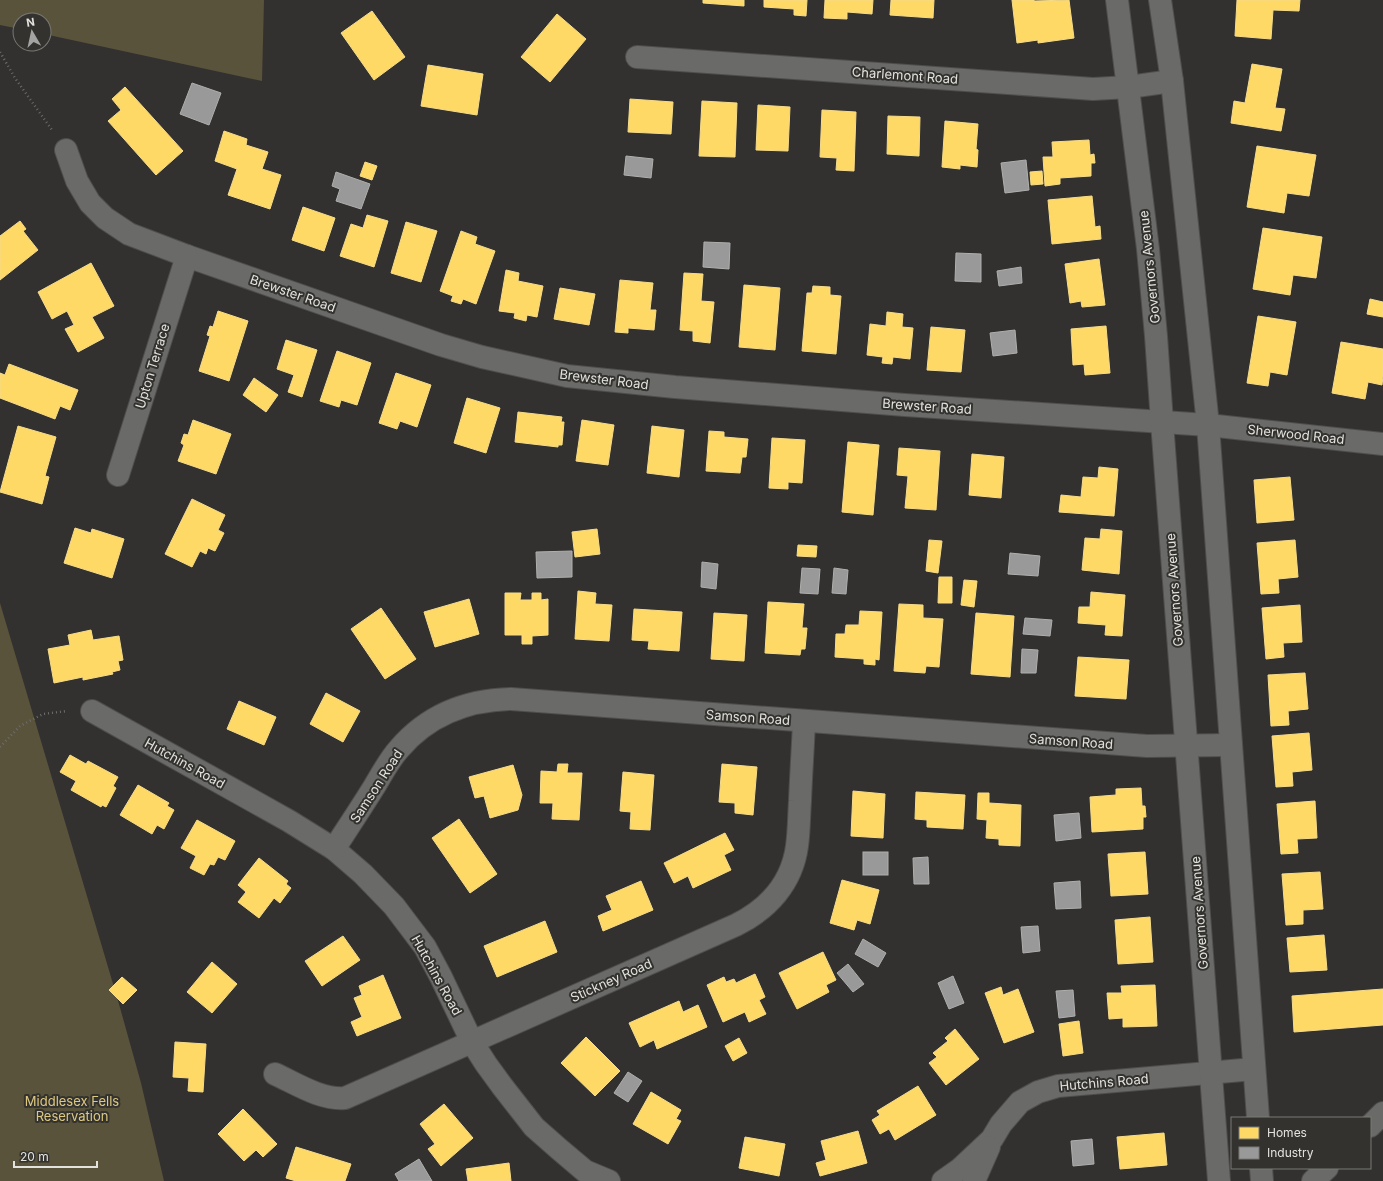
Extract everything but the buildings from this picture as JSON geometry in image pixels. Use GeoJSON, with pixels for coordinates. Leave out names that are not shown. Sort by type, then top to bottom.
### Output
{"type":"FeatureCollection","features":[{"type":"Feature","properties":{"kind":"street","name":"Governors Avenue"},"geometry":{"type":"LineString","coordinates":[[1117,0],[1148,249],[1156,336],[1218,1181]]}},
{"type":"Feature","properties":{"kind":"street"},"geometry":{"type":"LineString","coordinates":[[1160,0],[1172,81],[1208,425],[1258,1117]]}},
{"type":"Feature","properties":{"kind":"street","name":"Charlemont Road"},"geometry":{"type":"LineString","coordinates":[[637,57],[1093,89],[1129,87],[1172,81]]}},
{"type":"Feature","properties":{"kind":"street","name":"Brewster Road"},"geometry":{"type":"LineString","coordinates":[[66,150],[77,181],[90,202],[106,218],[129,234],[187,256],[441,345],[489,359],[567,376],[698,389],[1208,425]]}},
{"type":"Feature","properties":{"kind":"street","name":"Upton Terrace"},"geometry":{"type":"LineString","coordinates":[[118,475],[187,256]]}},
{"type":"Feature","properties":{"kind":"street","name":"Sherwood Road"},"geometry":{"type":"LineString","coordinates":[[1208,425],[1383,444]]}},
{"type":"Feature","properties":{"kind":"street","name":"Samson Road"},"geometry":{"type":"LineString","coordinates":[[334,849],[399,749],[414,734],[430,721],[449,711],[469,704],[489,700],[510,699],[804,722],[1147,746],[1231,745]]}},
{"type":"Feature","properties":{"kind":"street","name":"Hutchins Road"},"geometry":{"type":"LineString","coordinates":[[92,711],[289,821],[334,849],[368,879],[394,906],[425,947],[472,1042],[502,1086],[534,1126],[559,1149],[583,1176],[609,1181]]}},
{"type":"Feature","properties":{"kind":"street","name":"Stickney Road"},"geometry":{"type":"LineString","coordinates":[[275,1074],[313,1092],[335,1099],[345,1098],[736,925],[754,914],[770,901],[783,885],[795,856],[798,832],[804,722]]}},
{"type":"Feature","properties":{"kind":"street","name":"Hutchins Road"},"geometry":{"type":"LineString","coordinates":[[943,1181],[960,1169],[992,1140],[1001,1124],[1020,1102],[1045,1089],[1058,1086],[1254,1070]]}},
{"type":"Feature","properties":{"kind":"street"},"geometry":{"type":"LineString","coordinates":[[1371,1125],[1383,1113]]}},
{"type":"Feature","properties":{"kind":"street"},"geometry":{"type":"LineString","coordinates":[[974,1181],[992,1140]]}},
{"type":"Feature","properties":{"kind":"street"},"geometry":{"type":"LineString","coordinates":[[1261,1169],[1262,1181]]}},
{"type":"Feature","properties":{"kind":"street"},"geometry":{"type":"LineString","coordinates":[[1313,1181],[1326,1169]]}},
{"type":"Feature","properties":{"kind":"path"},"geometry":{"type":"LineString","coordinates":[[0,52],[15,78],[66,150]]}},
{"type":"Feature","properties":{"kind":"path"},"geometry":{"type":"LineString","coordinates":[[0,747],[20,726],[43,714],[65,711],[92,711]]}},
{"type":"Feature","properties":{"kind":"green space"},"geometry":{"type":"Polygon","coordinates":[[[0,0],[264,0],[262,81],[52,36],[52,12],[12,12],[12,27],[0,25],[0,0]]]}},
{"type":"Feature","properties":{"kind":"green space","name":"Middlesex Fells Reservation"},"geometry":{"type":"Polygon","coordinates":[[[0,603],[119,1004],[141,1083],[164,1181],[0,1181],[0,603]]]}}]}
